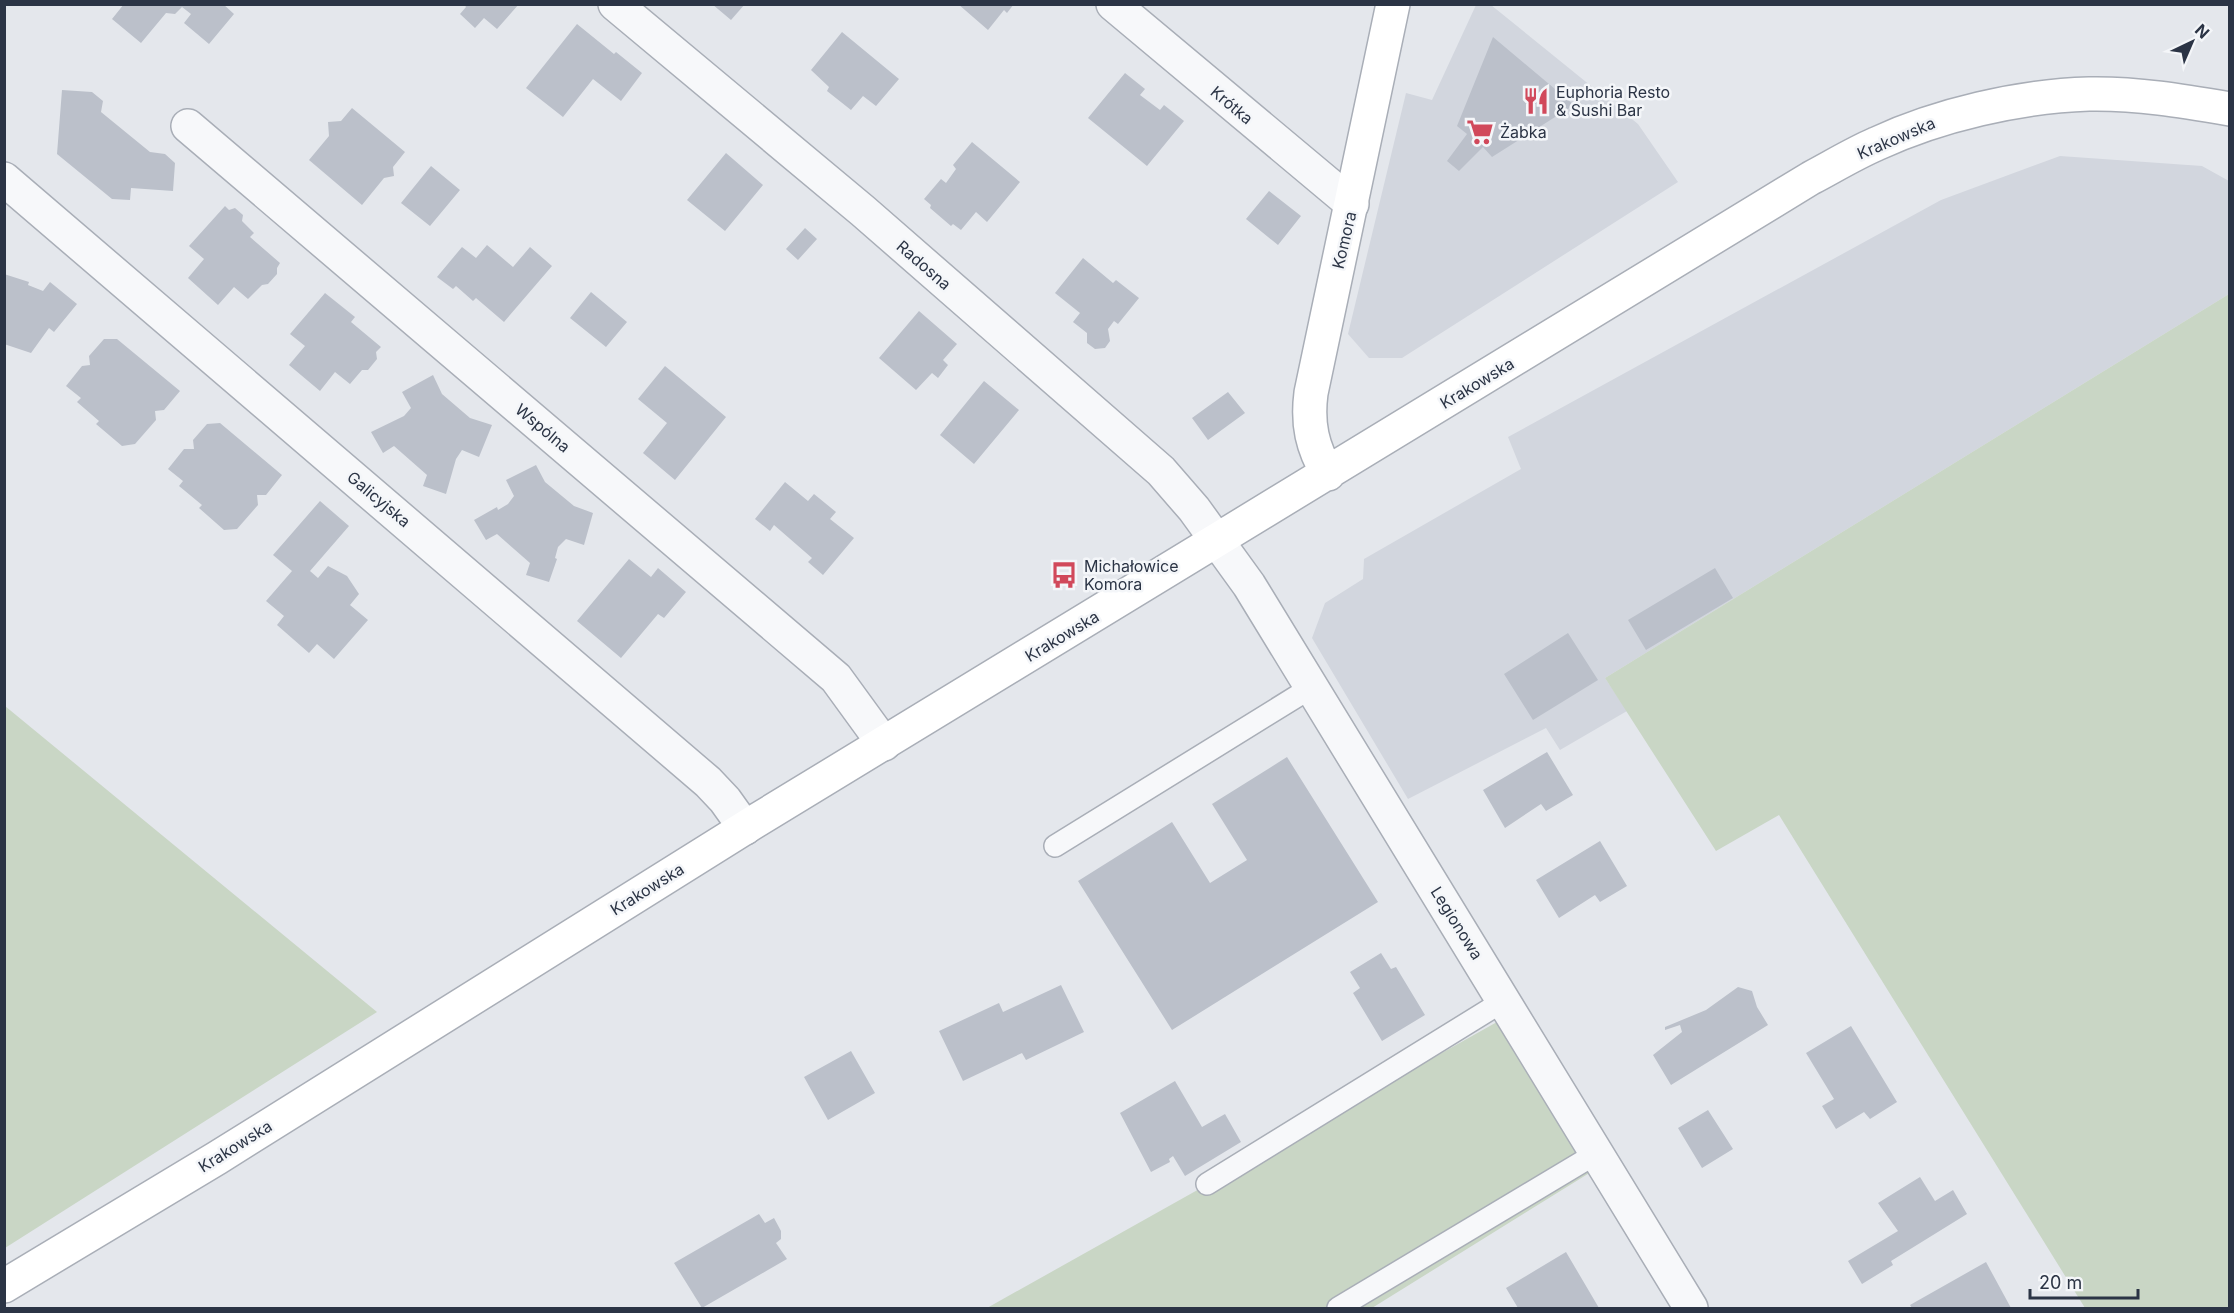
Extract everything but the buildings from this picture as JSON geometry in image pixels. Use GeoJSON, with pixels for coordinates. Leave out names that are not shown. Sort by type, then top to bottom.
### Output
{"type":"FeatureCollection","features":[{"type":"Feature","properties":{"kind":"main road","name":"Komora"},"geometry":{"type":"LineString","coordinates":[[1328,474],[1313,443],[1308,412],[1393,4]]}},
{"type":"Feature","properties":{"kind":"main road","name":"Krakowska"},"geometry":{"type":"LineString","coordinates":[[4,1286],[217,1158],[745,828],[1811,178],[1876,144],[1940,119],[2034,99],[2089,94],[2164,97],[2229,109]]}},
{"type":"Feature","properties":{"kind":"street","name":"Radosna"},"geometry":{"type":"LineString","coordinates":[[615,4],[863,211],[1161,471],[1217,542]]}},
{"type":"Feature","properties":{"kind":"street","name":"Krótka"},"geometry":{"type":"LineString","coordinates":[[1113,4],[1352,204]]}},
{"type":"Feature","properties":{"kind":"street","name":"Wspólna"},"geometry":{"type":"LineString","coordinates":[[188,126],[836,678],[884,744]]}},
{"type":"Feature","properties":{"kind":"street","name":"Galicyjska"},"geometry":{"type":"LineString","coordinates":[[4,179],[708,782],[725,800],[745,828]]}},
{"type":"Feature","properties":{"kind":"street","name":"Legionowa"},"geometry":{"type":"LineString","coordinates":[[1217,542],[1249,585],[1692,1308]]}},
{"type":"Feature","properties":{"kind":"lane"},"geometry":{"type":"LineString","coordinates":[[1055,846],[1312,687]]}},
{"type":"Feature","properties":{"kind":"lane"},"geometry":{"type":"LineString","coordinates":[[1207,1184],[1505,1000]]}},
{"type":"Feature","properties":{"kind":"lane"},"geometry":{"type":"LineString","coordinates":[[1338,1308],[1597,1153]]}},
{"type":"Feature","properties":{"kind":"shaded area"},"geometry":{"type":"Polygon","coordinates":[[[1476,5],[1491,5],[1638,124],[1678,182],[1402,358],[1369,358],[1348,334],[1406,93],[1432,100],[1476,5]]]}},
{"type":"Feature","properties":{"kind":"shaded area"},"geometry":{"type":"Polygon","coordinates":[[[2060,156],[2202,166],[2229,181],[2229,294],[1605,678],[1627,711],[1560,750],[1546,728],[1408,799],[1312,638],[1325,603],[1363,579],[1364,559],[1521,469],[1508,437],[1941,200],[2060,156]]]}},
{"type":"Feature","properties":{"kind":"green space"},"geometry":{"type":"Polygon","coordinates":[[[2229,294],[2229,1308],[2085,1308],[1779,815],[1716,851],[1605,678],[2229,294]]]}},
{"type":"Feature","properties":{"kind":"green space"},"geometry":{"type":"Polygon","coordinates":[[[5,706],[377,1012],[5,1248],[5,706]]]}},
{"type":"Feature","properties":{"kind":"green space"},"geometry":{"type":"Polygon","coordinates":[[[1497,1022],[1591,1172],[1372,1308],[987,1308],[1497,1022]]]}},
{"type":"Feature","properties":{"kind":"place","name":"Euphoria Resto & Sushi Bar"},"geometry":{"type":"Point","coordinates":[1536,101]}},
{"type":"Feature","properties":{"kind":"place","name":"Żabka"},"geometry":{"type":"Point","coordinates":[1480,132]}},
{"type":"Feature","properties":{"kind":"place","name":"Michałowice Komora"},"geometry":{"type":"Point","coordinates":[1064,575]}}]}
